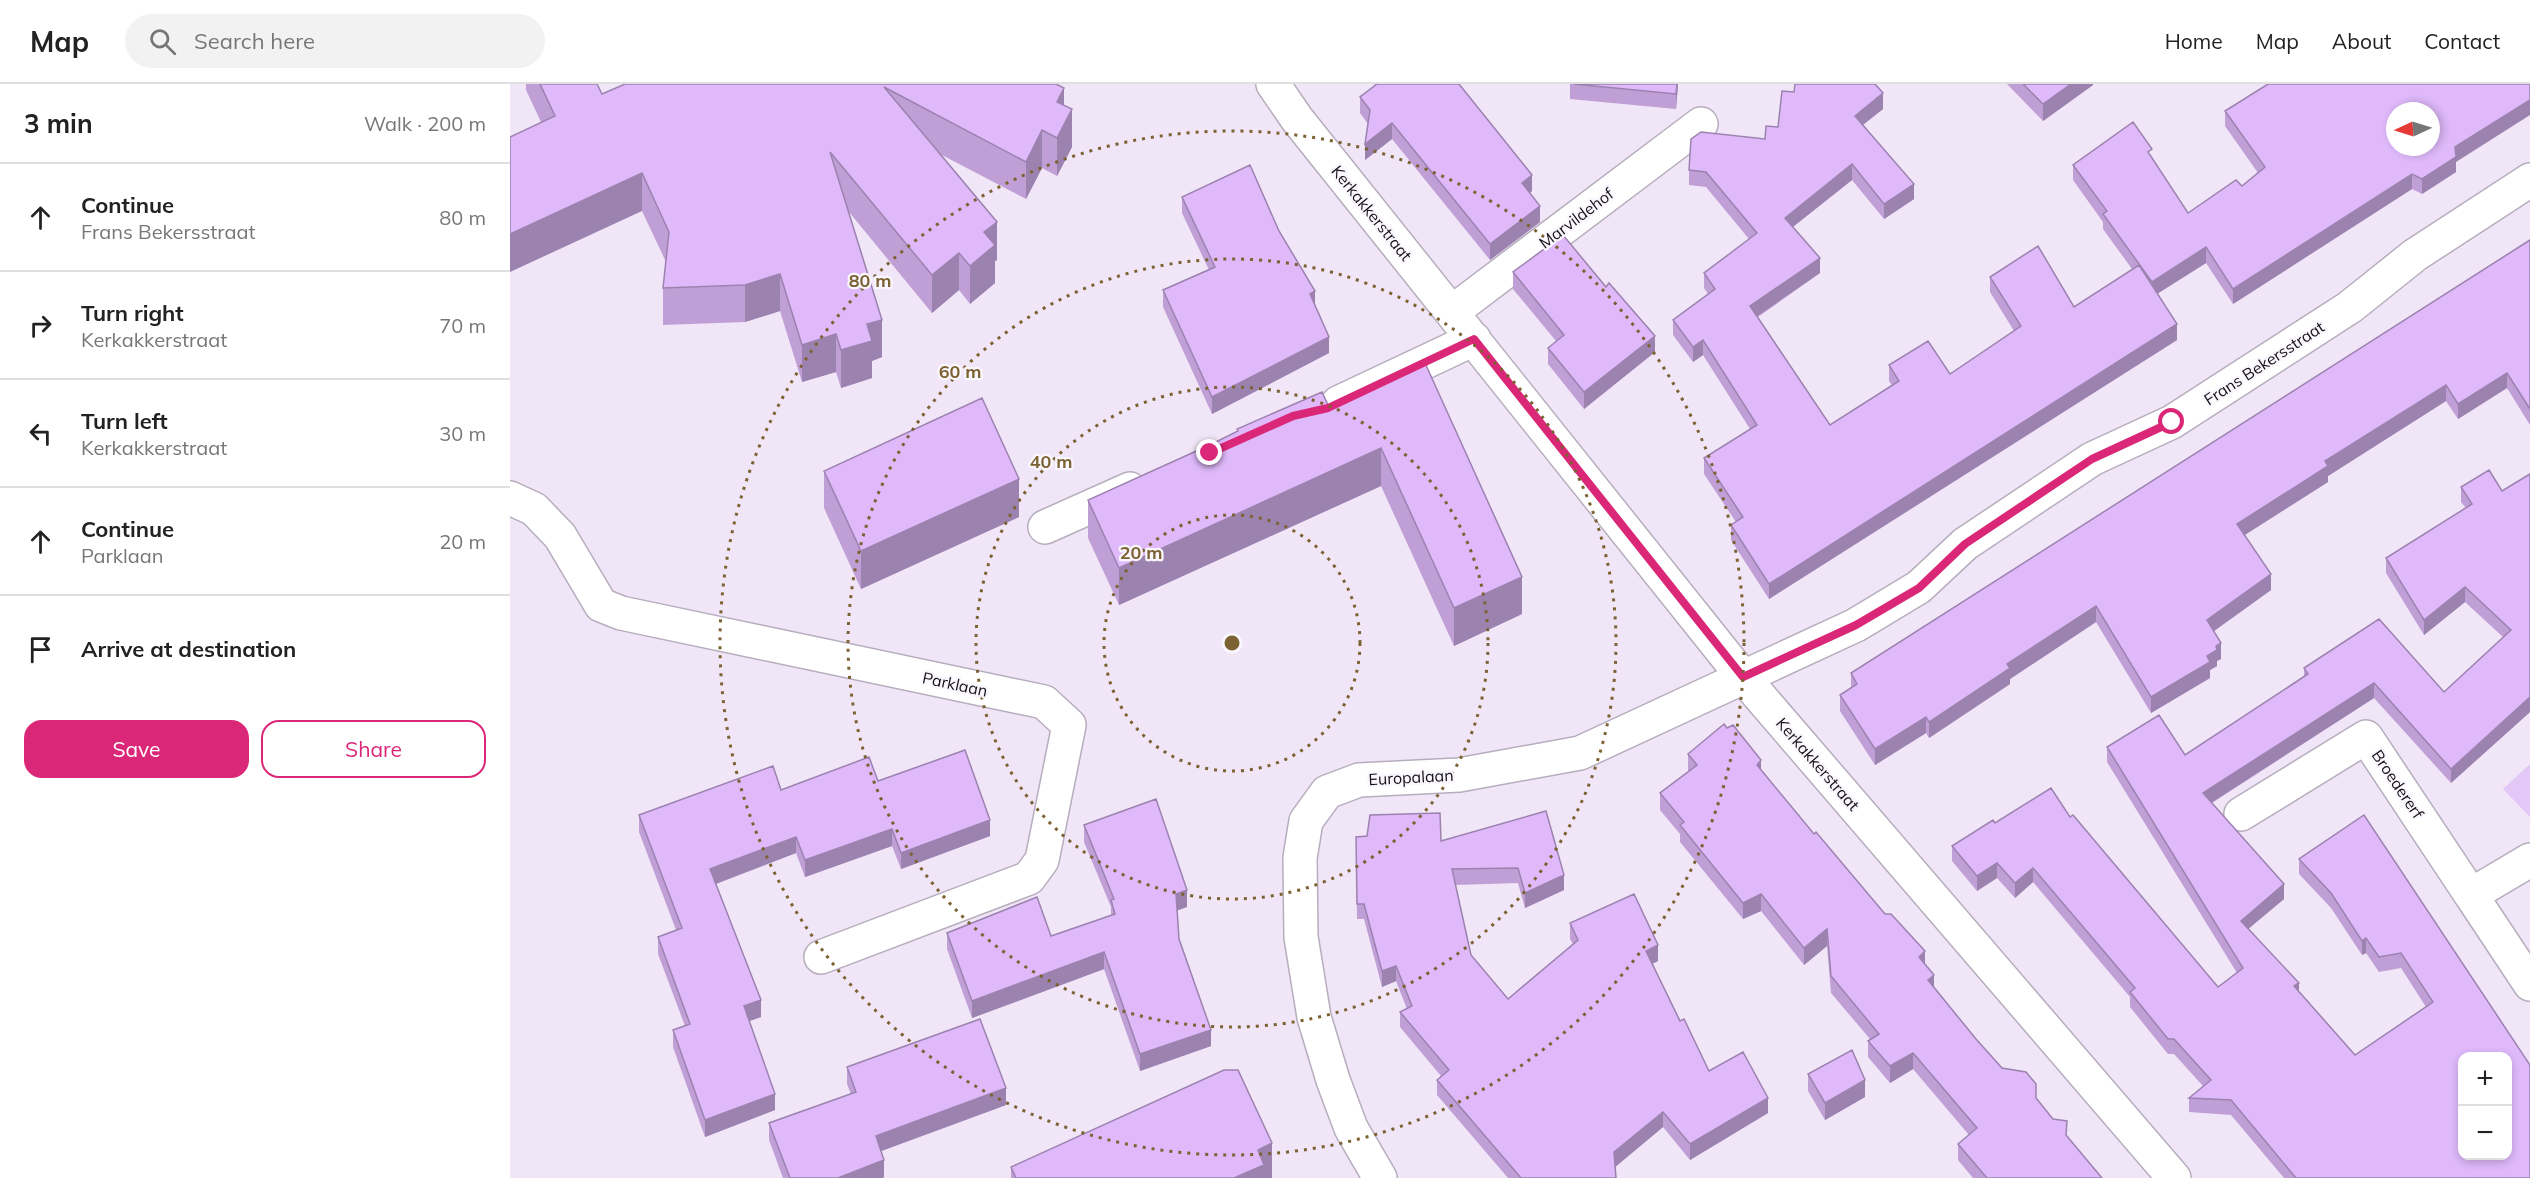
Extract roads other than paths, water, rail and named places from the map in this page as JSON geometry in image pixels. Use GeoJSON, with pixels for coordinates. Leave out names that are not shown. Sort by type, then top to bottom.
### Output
{"type":"FeatureCollection","features":[{"type":"Feature","properties":{"kind":"street","name":"Kerkakkerstraat"},"geometry":{"type":"LineString","coordinates":[[1274,84],[1297,119],[1743,677],[2174,1178]]}},
{"type":"Feature","properties":{"kind":"street","name":"Marvildehof"},"geometry":{"type":"LineString","coordinates":[[1452,312],[1701,124]]}},
{"type":"Feature","properties":{"kind":"street","name":"Frans Bekersstraat"},"geometry":{"type":"LineString","coordinates":[[1743,677],[1856,625],[1919,588],[1965,544],[2092,459],[2172,422],[2350,307],[2415,255],[2530,180]]}},
{"type":"Feature","properties":{"kind":"street"},"geometry":{"type":"LineString","coordinates":[[1319,410],[1474,339]]}},
{"type":"Feature","properties":{"kind":"street"},"geometry":{"type":"LineString","coordinates":[[1045,527],[1158,476]]}},
{"type":"Feature","properties":{"kind":"street","name":"Parklaan"},"geometry":{"type":"LineString","coordinates":[[510,498],[534,509],[560,536],[588,587],[601,605],[621,613],[1044,702],[1069,724],[1042,860],[1029,878],[821,957]]}},
{"type":"Feature","properties":{"kind":"street","name":"Europalaan"},"geometry":{"type":"LineString","coordinates":[[1380,1178],[1351,1128],[1333,1080],[1314,1017],[1301,937],[1300,858],[1306,821],[1311,814],[1327,792],[1359,780],[1459,775],[1580,753],[1743,677]]}},
{"type":"Feature","properties":{"kind":"street","name":"Broedererf"},"geometry":{"type":"LineString","coordinates":[[2241,814],[2366,736],[2471,895]]}},
{"type":"Feature","properties":{"kind":"street"},"geometry":{"type":"LineString","coordinates":[[2530,860],[2471,895],[2530,984]]}}]}
